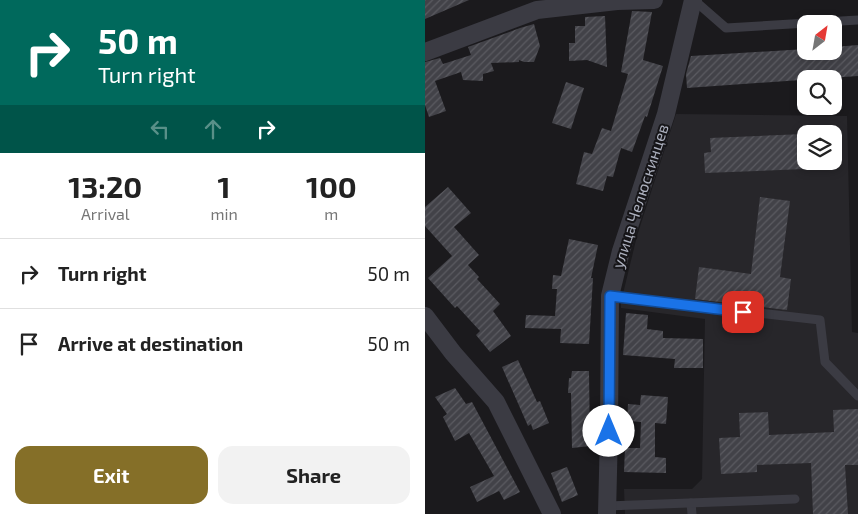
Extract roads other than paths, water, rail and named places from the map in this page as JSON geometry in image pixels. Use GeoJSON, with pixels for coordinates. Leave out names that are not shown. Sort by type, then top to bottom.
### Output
{"type":"FeatureCollection","features":[{"type":"Feature","properties":{"kind":"street"},"geometry":{"type":"LineString","coordinates":[[425,52],[534,5],[654,0]]}},
{"type":"Feature","properties":{"kind":"street","name":"улица Челюскинцев"},"geometry":{"type":"LineString","coordinates":[[607,510],[610,296],[621,251],[666,114],[694,0]]}},
{"type":"Feature","properties":{"kind":"street"},"geometry":{"type":"LineString","coordinates":[[425,316],[453,353],[496,402],[552,514]]}},
{"type":"Feature","properties":{"kind":"lane"},"geometry":{"type":"LineString","coordinates":[[694,0],[726,28],[858,20]]}},
{"type":"Feature","properties":{"kind":"lane"},"geometry":{"type":"LineString","coordinates":[[610,296],[820,320],[825,362],[858,396]]}},
{"type":"Feature","properties":{"kind":"lane"},"geometry":{"type":"LineString","coordinates":[[607,510],[691,503],[795,499]]}},
{"type":"Feature","properties":{"kind":"lane"},"geometry":{"type":"LineString","coordinates":[[691,503],[692,514]]}}]}
